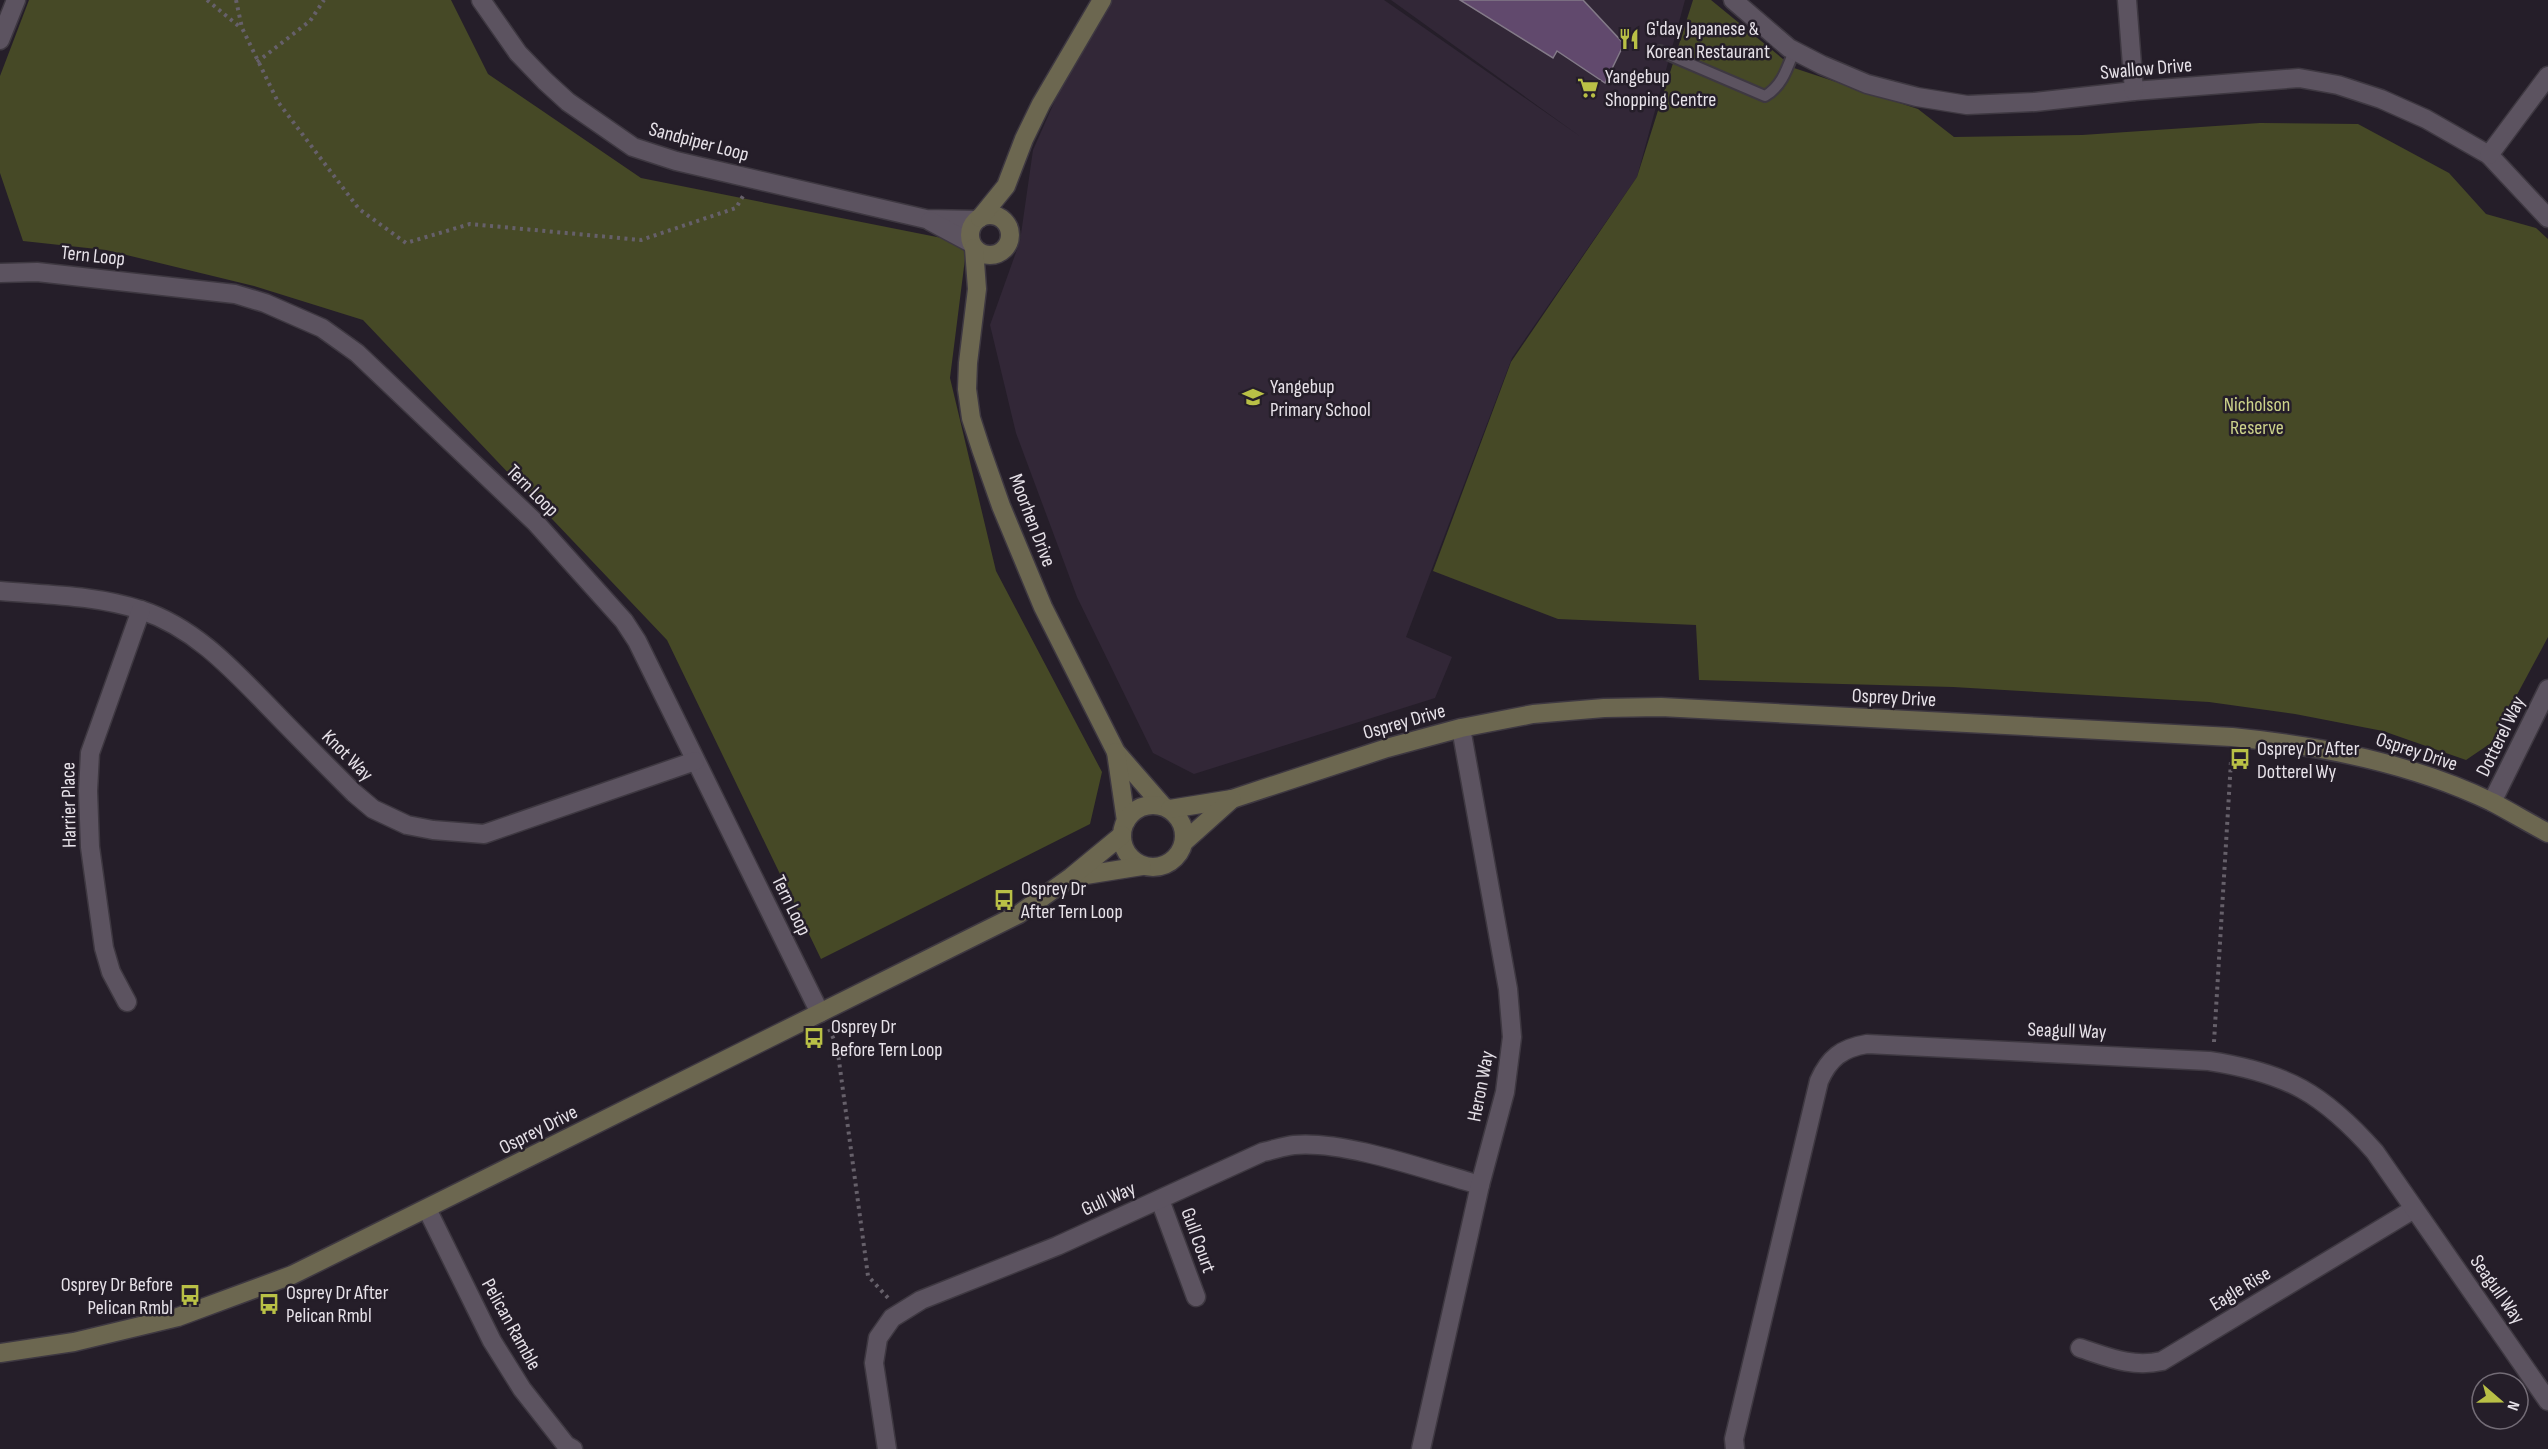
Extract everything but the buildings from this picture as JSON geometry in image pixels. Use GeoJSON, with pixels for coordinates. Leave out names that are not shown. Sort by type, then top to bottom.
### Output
{"type":"FeatureCollection","features":[{"type":"Feature","properties":{"kind":"street"},"geometry":{"type":"LineString","coordinates":[[0,40],[16,0]]}},
{"type":"Feature","properties":{"kind":"street","name":"Sandpiper Loop"},"geometry":{"type":"LineString","coordinates":[[481,0],[518,53],[568,102],[633,147],[676,160],[926,219],[978,219]]}},
{"type":"Feature","properties":{"kind":"street"},"geometry":{"type":"LineString","coordinates":[[1006,186],[1006,223],[1010,231],[1007,246],[994,255],[983,254],[973,245],[972,227],[1006,186],[1024,139],[1041,104],[1102,0]]}},
{"type":"Feature","properties":{"kind":"street","name":"Swallow Drive"},"geometry":{"type":"LineString","coordinates":[[1733,0],[1794,51],[1867,84],[1917,97],[1967,105],[2035,102],[2134,91],[2299,78],[2338,85],[2381,99],[2426,119],[2490,155],[2548,218]]}},
{"type":"Feature","properties":{"kind":"street"},"geometry":{"type":"LineString","coordinates":[[2127,0],[2134,91]]}},
{"type":"Feature","properties":{"kind":"street"},"geometry":{"type":"LineString","coordinates":[[2490,155],[2548,76]]}},
{"type":"Feature","properties":{"kind":"street"},"geometry":{"type":"LineString","coordinates":[[978,219],[994,215],[1006,223]]}},
{"type":"Feature","properties":{"kind":"street","name":"Sandpiper Loop"},"geometry":{"type":"LineString","coordinates":[[926,219],[973,245]]}},
{"type":"Feature","properties":{"kind":"street","name":"Moorhen Drive"},"geometry":{"type":"LineString","coordinates":[[973,245],[978,289],[968,363],[971,418],[1001,506],[1043,607],[1116,752],[1166,807]]}},
{"type":"Feature","properties":{"kind":"street","name":"Moorhen Drive"},"geometry":{"type":"LineString","coordinates":[[978,289],[994,255]]}},
{"type":"Feature","properties":{"kind":"street","name":"Tern Loop"},"geometry":{"type":"LineString","coordinates":[[0,273],[37,272],[235,294],[265,303],[313,324],[348,346],[536,523],[624,621],[637,641],[820,1013]]}},
{"type":"Feature","properties":{"kind":"street","name":"Knot Way"},"geometry":{"type":"LineString","coordinates":[[0,591],[83,597],[141,610],[178,626],[231,668],[354,794],[373,809],[407,825],[433,830],[484,834],[695,760]]}},
{"type":"Feature","properties":{"kind":"street","name":"Harrier Place"},"geometry":{"type":"LineString","coordinates":[[127,1002],[111,972],[104,948],[90,847],[88,791],[90,753],[141,610]]}},
{"type":"Feature","properties":{"kind":"street","name":"Dotterel Way"},"geometry":{"type":"LineString","coordinates":[[2492,802],[2548,689]]}},
{"type":"Feature","properties":{"kind":"street","name":"Osprey Drive"},"geometry":{"type":"LineString","coordinates":[[1166,807],[1232,799],[1387,748],[1461,728],[1533,714],[1661,707],[2232,737],[2290,743],[2357,755],[2444,783],[2492,802],[2548,833]]}},
{"type":"Feature","properties":{"kind":"street","name":"Heron Way"},"geometry":{"type":"LineString","coordinates":[[1421,1449],[1480,1185],[1505,1092],[1512,1037],[1508,989],[1461,728]]}},
{"type":"Feature","properties":{"kind":"street","name":"Moorhen Drive"},"geometry":{"type":"LineString","coordinates":[[1116,752],[1124,828]]}},
{"type":"Feature","properties":{"kind":"street","name":"Osprey Drive"},"geometry":{"type":"LineString","coordinates":[[1184,842],[1232,799]]}},
{"type":"Feature","properties":{"kind":"street"},"geometry":{"type":"LineString","coordinates":[[1142,807],[1166,807],[1182,823],[1184,842],[1176,859],[1168,864],[1160,867],[1142,866],[1127,854],[1124,828],[1133,812],[1142,807]]}},
{"type":"Feature","properties":{"kind":"street","name":"Osprey Drive"},"geometry":{"type":"LineString","coordinates":[[0,1353],[74,1342],[178,1317],[292,1275],[1019,914],[1071,878],[1124,828]]}},
{"type":"Feature","properties":{"kind":"street","name":"Osprey Drive"},"geometry":{"type":"LineString","coordinates":[[1071,878],[1142,866]]}},
{"type":"Feature","properties":{"kind":"street","name":"Seagull Way"},"geometry":{"type":"LineString","coordinates":[[1735,1449],[1734,1439],[1819,1081],[1825,1066],[1836,1055],[1850,1047],[1867,1044],[2209,1061],[2250,1067],[2285,1080],[2318,1097],[2348,1121],[2375,1152],[2548,1401]]}},
{"type":"Feature","properties":{"kind":"street","name":"Gull Way"},"geometry":{"type":"LineString","coordinates":[[887,1449],[874,1363],[878,1338],[892,1318],[902,1310],[1160,1200],[1263,1152],[1294,1144],[1321,1145],[1364,1153],[1480,1185]]}},
{"type":"Feature","properties":{"kind":"street","name":"Gull Court"},"geometry":{"type":"LineString","coordinates":[[1160,1200],[1196,1297]]}},
{"type":"Feature","properties":{"kind":"street","name":"Pelican Ramble"},"geometry":{"type":"LineString","coordinates":[[427,1209],[492,1341],[522,1389],[567,1448]]}},
{"type":"Feature","properties":{"kind":"street","name":"Eagle Rise"},"geometry":{"type":"LineString","coordinates":[[2080,1348],[2129,1363],[2144,1365],[2162,1361],[2414,1209]]}},
{"type":"Feature","properties":{"kind":"lane"},"geometry":{"type":"LineString","coordinates":[[1660,51],[1765,96],[1774,91],[1783,80],[1794,51]]}},
{"type":"Feature","properties":{"kind":"path"},"geometry":{"type":"LineString","coordinates":[[207,0],[242,28]]}},
{"type":"Feature","properties":{"kind":"path"},"geometry":{"type":"LineString","coordinates":[[236,0],[242,28],[278,102],[359,208],[406,243],[470,224],[641,240],[736,208],[742,200],[747,177]]}},
{"type":"Feature","properties":{"kind":"path"},"geometry":{"type":"LineString","coordinates":[[257,62],[310,21],[324,0]]}},
{"type":"Feature","properties":{"kind":"path"},"geometry":{"type":"LineString","coordinates":[[2209,1061],[2214,1042],[2231,761]]}},
{"type":"Feature","properties":{"kind":"path"},"geometry":{"type":"LineString","coordinates":[[820,1013],[837,1046],[868,1276],[879,1290],[902,1310]]}},
{"type":"Feature","properties":{"kind":"shaded area","name":"Yangebup Primary School"},"geometry":{"type":"Polygon","coordinates":[[[1110,0],[1384,0],[1581,137],[1391,0],[1685,0],[1637,177],[1512,358],[1406,637],[1452,657],[1435,698],[1194,774],[1153,753],[1077,597],[1016,433],[990,325],[1020,241],[1033,150],[1069,69],[1110,0]]]}},
{"type":"Feature","properties":{"kind":"green space"},"geometry":{"type":"Polygon","coordinates":[[[29,0],[451,0],[488,74],[641,178],[967,243],[950,378],[996,571],[1102,772],[1090,824],[821,959],[667,640],[363,320],[254,286],[106,250],[23,241],[0,173],[0,76],[29,0]]]}},
{"type":"Feature","properties":{"kind":"green space","name":"Nicholson Reserve"},"geometry":{"type":"Polygon","coordinates":[[[1693,0],[1711,0],[1794,68],[1918,109],[1954,137],[2082,135],[2260,123],[2358,124],[2449,173],[2486,214],[2536,228],[2548,239],[2548,637],[2491,743],[2466,760],[2383,731],[2295,714],[2209,702],[1953,687],[1699,680],[1696,625],[1558,619],[1433,571],[1511,362],[1637,177],[1693,0]]]}},
{"type":"Feature","properties":{"kind":"place","name":"G'day Japanese & Korean Restaurant"},"geometry":{"type":"Point","coordinates":[1629,39]}},
{"type":"Feature","properties":{"kind":"place","name":"Yangebup Shopping Centre"},"geometry":{"type":"Point","coordinates":[1588,88]}},
{"type":"Feature","properties":{"kind":"place","name":"Yangebup Primary School"},"geometry":{"type":"Point","coordinates":[1253,397]}},
{"type":"Feature","properties":{"kind":"place","name":"Osprey Dr After Dotterel Wy"},"geometry":{"type":"Point","coordinates":[2240,759]}},
{"type":"Feature","properties":{"kind":"place","name":"Osprey Dr After Tern Loop"},"geometry":{"type":"Point","coordinates":[1004,900]}},
{"type":"Feature","properties":{"kind":"place","name":"Osprey Dr Before Tern Loop"},"geometry":{"type":"Point","coordinates":[814,1038]}},
{"type":"Feature","properties":{"kind":"place","name":"Osprey Dr Before Pelican Rmbl"},"geometry":{"type":"Point","coordinates":[190,1295]}},
{"type":"Feature","properties":{"kind":"place","name":"Osprey Dr After Pelican Rmbl"},"geometry":{"type":"Point","coordinates":[269,1304]}}]}
